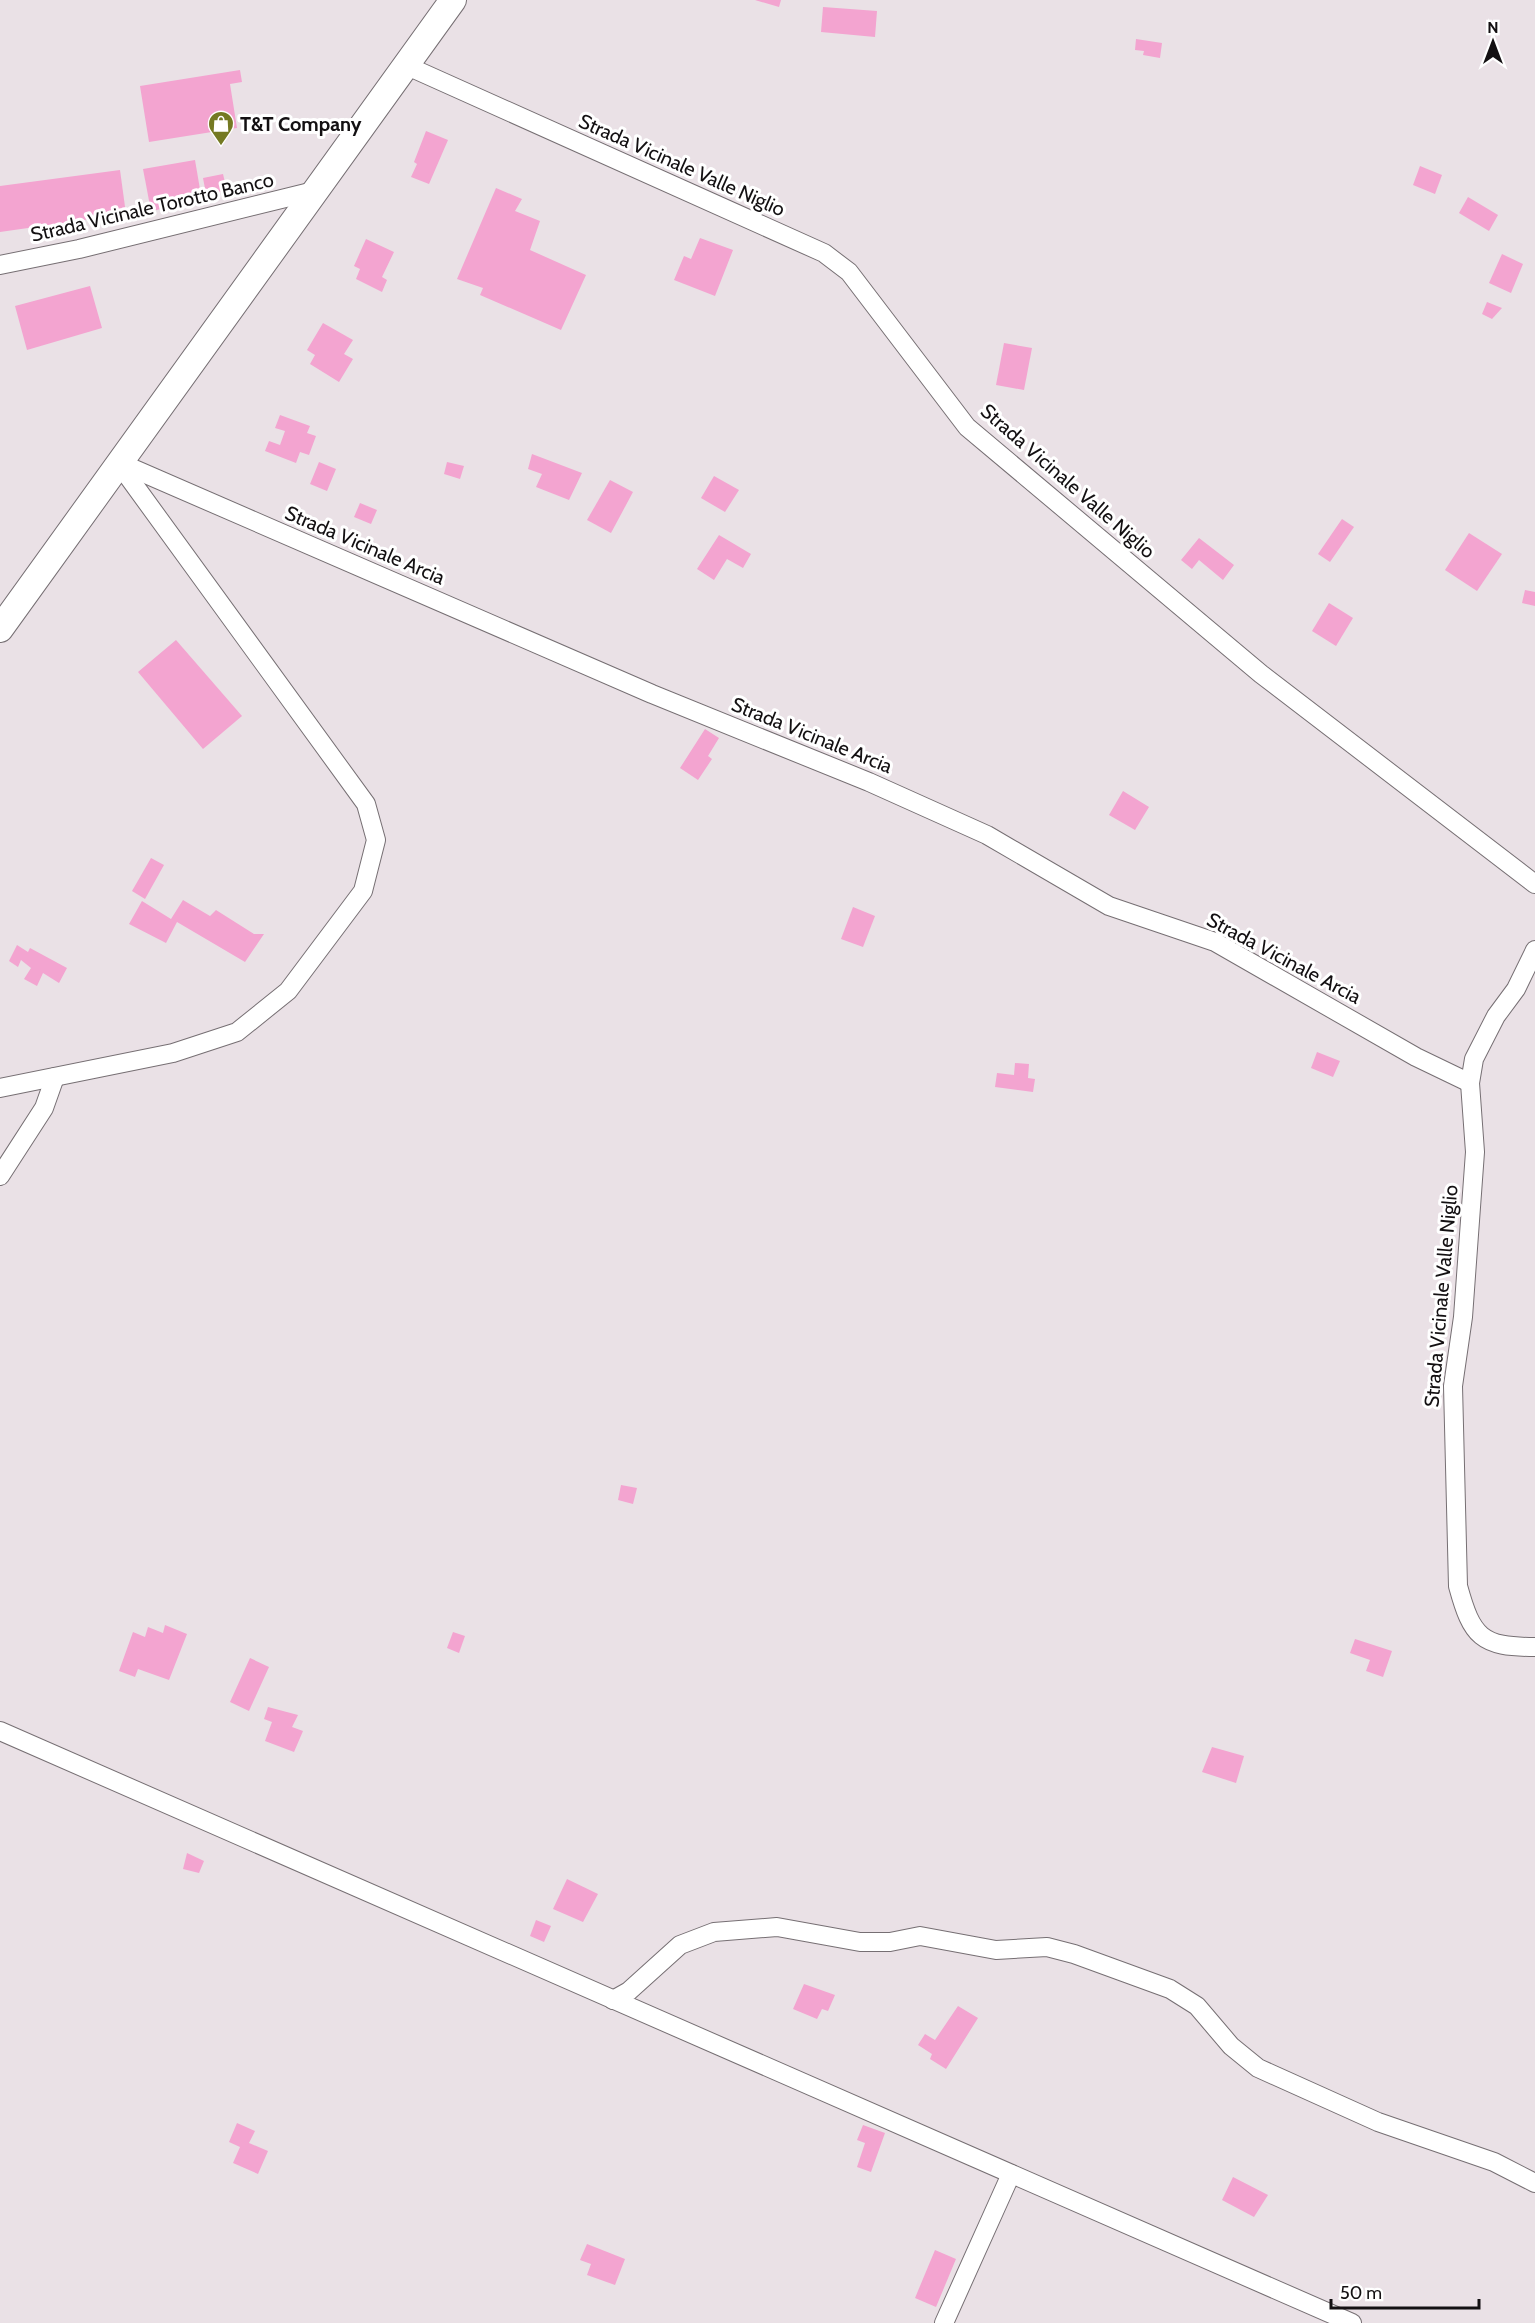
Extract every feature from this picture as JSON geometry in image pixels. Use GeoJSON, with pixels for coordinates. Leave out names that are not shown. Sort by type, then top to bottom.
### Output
{"type":"FeatureCollection","features":[{"type":"Feature","properties":{"kind":"main road"},"geometry":{"type":"LineString","coordinates":[[0,629],[118,462],[453,0]]}},
{"type":"Feature","properties":{"kind":"street","name":"Strada Vicinale Valle Niglio"},"geometry":{"type":"LineString","coordinates":[[405,65],[824,254],[849,272],[967,427],[1261,674],[1535,884]]}},
{"type":"Feature","properties":{"kind":"street","name":"Strada Vicinale Torotto Banco"},"geometry":{"type":"LineString","coordinates":[[0,265],[79,249],[314,191]]}},
{"type":"Feature","properties":{"kind":"street"},"geometry":{"type":"LineString","coordinates":[[0,1089],[173,1053],[237,1032],[288,991],[363,891],[376,840],[366,804],[118,462]]}},
{"type":"Feature","properties":{"kind":"street","name":"Strada Vicinale Arcia"},"geometry":{"type":"LineString","coordinates":[[118,462],[651,694],[869,782],[987,834],[1109,906],[1215,942],[1416,1057],[1470,1083]]}},
{"type":"Feature","properties":{"kind":"street","name":"Strada Vicinale Valle Niglio"},"geometry":{"type":"LineString","coordinates":[[1535,950],[1516,989],[1496,1016],[1474,1059],[1470,1083],[1475,1152],[1463,1317],[1453,1386],[1458,1586],[1468,1620],[1488,1641],[1505,1647],[1535,1647]]}},
{"type":"Feature","properties":{"kind":"street"},"geometry":{"type":"LineString","coordinates":[[0,1176],[44,1108],[55,1077]]}},
{"type":"Feature","properties":{"kind":"street"},"geometry":{"type":"LineString","coordinates":[[0,1731],[1352,2323]]}},
{"type":"Feature","properties":{"kind":"street"},"geometry":{"type":"LineString","coordinates":[[613,2000],[629,1991],[680,1945],[714,1932],[777,1927],[860,1942],[890,1942],[920,1936],[996,1950],[1047,1947],[1074,1954],[1170,1989],[1197,2006],[1231,2046],[1258,2068],[1299,2088],[1378,2122],[1494,2162],[1535,2183]]}},
{"type":"Feature","properties":{"kind":"street"},"geometry":{"type":"LineString","coordinates":[[944,2323],[1011,2174]]}},
{"type":"Feature","properties":{"kind":"building"},"geometry":{"type":"Polygon","coordinates":[[[755,0],[781,0],[779,7],[755,0]]]}},
{"type":"Feature","properties":{"kind":"building"},"geometry":{"type":"Polygon","coordinates":[[[823,7],[877,11],[875,37],[821,32],[823,7]]]}},
{"type":"Feature","properties":{"kind":"building"},"geometry":{"type":"Polygon","coordinates":[[[1136,39],[1162,43],[1160,58],[1143,55],[1144,51],[1135,50],[1136,39]]]}},
{"type":"Feature","properties":{"kind":"building"},"geometry":{"type":"Polygon","coordinates":[[[240,70],[242,82],[230,84],[237,128],[149,142],[140,86],[240,70]]]}},
{"type":"Feature","properties":{"kind":"building"},"geometry":{"type":"Polygon","coordinates":[[[426,131],[448,140],[429,184],[411,177],[426,131]]]}},
{"type":"Feature","properties":{"kind":"building"},"geometry":{"type":"Polygon","coordinates":[[[195,160],[202,201],[151,211],[143,169],[195,160]]]}},
{"type":"Feature","properties":{"kind":"building"},"geometry":{"type":"Polygon","coordinates":[[[1420,166],[1442,175],[1435,194],[1413,185],[1420,166]]]}},
{"type":"Feature","properties":{"kind":"building"},"geometry":{"type":"Polygon","coordinates":[[[120,170],[126,214],[0,232],[0,186],[120,170]]]}},
{"type":"Feature","properties":{"kind":"building"},"geometry":{"type":"Polygon","coordinates":[[[223,174],[227,191],[206,194],[203,178],[223,174]]]}},
{"type":"Feature","properties":{"kind":"building"},"geometry":{"type":"Polygon","coordinates":[[[496,188],[522,199],[515,211],[540,221],[530,250],[586,275],[561,330],[480,295],[483,288],[457,279],[496,188]]]}},
{"type":"Feature","properties":{"kind":"building"},"geometry":{"type":"Polygon","coordinates":[[[1468,197],[1498,215],[1489,231],[1459,213],[1468,197]]]}},
{"type":"Feature","properties":{"kind":"building"},"geometry":{"type":"Polygon","coordinates":[[[700,238],[733,250],[715,296],[674,280],[684,256],[691,259],[700,238]]]}},
{"type":"Feature","properties":{"kind":"building"},"geometry":{"type":"Polygon","coordinates":[[[366,239],[394,252],[382,277],[387,280],[382,292],[356,279],[360,269],[354,266],[366,239]]]}},
{"type":"Feature","properties":{"kind":"building"},"geometry":{"type":"Polygon","coordinates":[[[1502,254],[1523,264],[1511,293],[1489,283],[1502,254]]]}},
{"type":"Feature","properties":{"kind":"building"},"geometry":{"type":"Polygon","coordinates":[[[90,286],[102,328],[27,350],[15,306],[90,286]]]}},
{"type":"Feature","properties":{"kind":"building"},"geometry":{"type":"Polygon","coordinates":[[[1487,302],[1502,308],[1492,319],[1482,314],[1487,302]]]}},
{"type":"Feature","properties":{"kind":"building"},"geometry":{"type":"Polygon","coordinates":[[[323,323],[353,340],[344,354],[353,359],[339,382],[310,364],[315,355],[307,350],[323,323]]]}},
{"type":"Feature","properties":{"kind":"building"},"geometry":{"type":"Polygon","coordinates":[[[1004,343],[1032,348],[1024,390],[996,385],[1004,343]]]}},
{"type":"Feature","properties":{"kind":"building"},"geometry":{"type":"Polygon","coordinates":[[[280,415],[310,426],[307,433],[316,436],[309,455],[300,452],[296,463],[265,451],[269,441],[280,445],[285,431],[275,428],[280,415]]]}},
{"type":"Feature","properties":{"kind":"building"},"geometry":{"type":"Polygon","coordinates":[[[532,454],[582,473],[569,500],[536,487],[542,474],[528,469],[532,454]]]}},
{"type":"Feature","properties":{"kind":"building"},"geometry":{"type":"Polygon","coordinates":[[[319,462],[336,469],[327,491],[310,484],[319,462]]]}},
{"type":"Feature","properties":{"kind":"building"},"geometry":{"type":"Polygon","coordinates":[[[447,462],[464,466],[460,479],[444,474],[447,462]]]}},
{"type":"Feature","properties":{"kind":"building"},"geometry":{"type":"Polygon","coordinates":[[[714,476],[739,490],[725,512],[701,498],[714,476]]]}},
{"type":"Feature","properties":{"kind":"building"},"geometry":{"type":"Polygon","coordinates":[[[610,480],[633,492],[611,533],[587,520],[610,480]]]}},
{"type":"Feature","properties":{"kind":"building"},"geometry":{"type":"Polygon","coordinates":[[[360,503],[377,510],[371,524],[354,517],[360,503]]]}},
{"type":"Feature","properties":{"kind":"building"},"geometry":{"type":"Polygon","coordinates":[[[1342,519],[1354,527],[1330,562],[1318,554],[1342,519]]]}},
{"type":"Feature","properties":{"kind":"building"},"geometry":{"type":"Polygon","coordinates":[[[1469,533],[1502,554],[1477,591],[1445,570],[1469,533]]]}},
{"type":"Feature","properties":{"kind":"building"},"geometry":{"type":"Polygon","coordinates":[[[719,535],[751,554],[743,568],[727,559],[714,580],[697,569],[719,535]]]}},
{"type":"Feature","properties":{"kind":"building"},"geometry":{"type":"Polygon","coordinates":[[[1199,538],[1234,565],[1223,580],[1199,560],[1192,569],[1181,560],[1199,538]]]}},
{"type":"Feature","properties":{"kind":"building"},"geometry":{"type":"Polygon","coordinates":[[[1525,590],[1535,592],[1535,606],[1522,603],[1525,590]]]}},
{"type":"Feature","properties":{"kind":"building"},"geometry":{"type":"Polygon","coordinates":[[[1329,603],[1353,618],[1336,646],[1312,631],[1329,603]]]}},
{"type":"Feature","properties":{"kind":"building"},"geometry":{"type":"Polygon","coordinates":[[[176,640],[242,716],[203,749],[138,672],[176,640]]]}},
{"type":"Feature","properties":{"kind":"building"},"geometry":{"type":"Polygon","coordinates":[[[705,729],[719,738],[708,756],[712,759],[698,780],[680,768],[705,729]]]}},
{"type":"Feature","properties":{"kind":"building"},"geometry":{"type":"Polygon","coordinates":[[[1123,791],[1149,807],[1135,830],[1109,815],[1123,791]]]}},
{"type":"Feature","properties":{"kind":"building"},"geometry":{"type":"Polygon","coordinates":[[[151,858],[164,865],[145,899],[132,891],[151,858]]]}},
{"type":"Feature","properties":{"kind":"building"},"geometry":{"type":"Polygon","coordinates":[[[183,900],[210,916],[216,910],[254,934],[264,934],[245,962],[177,922],[166,943],[129,924],[142,901],[171,919],[183,900]]]}},
{"type":"Feature","properties":{"kind":"building"},"geometry":{"type":"Polygon","coordinates":[[[853,907],[875,916],[863,947],[841,939],[853,907]]]}},
{"type":"Feature","properties":{"kind":"building"},"geometry":{"type":"Polygon","coordinates":[[[17,945],[28,952],[30,948],[67,968],[59,983],[43,973],[37,986],[24,979],[31,968],[21,960],[18,967],[9,961],[17,945]]]}},
{"type":"Feature","properties":{"kind":"building"},"geometry":{"type":"Polygon","coordinates":[[[1317,1052],[1340,1061],[1333,1077],[1311,1068],[1317,1052]]]}},
{"type":"Feature","properties":{"kind":"building"},"geometry":{"type":"Polygon","coordinates":[[[1015,1063],[1029,1064],[1028,1078],[1035,1079],[1033,1092],[995,1087],[997,1073],[1014,1075],[1015,1063]]]}},
{"type":"Feature","properties":{"kind":"building"},"geometry":{"type":"Polygon","coordinates":[[[621,1485],[637,1488],[633,1504],[618,1500],[621,1485]]]}},
{"type":"Feature","properties":{"kind":"building"},"geometry":{"type":"Polygon","coordinates":[[[165,1625],[187,1634],[169,1680],[138,1669],[135,1677],[119,1671],[133,1632],[145,1637],[148,1627],[163,1633],[165,1625]]]}},
{"type":"Feature","properties":{"kind":"building"},"geometry":{"type":"Polygon","coordinates":[[[453,1632],[465,1636],[459,1653],[447,1648],[453,1632]]]}},
{"type":"Feature","properties":{"kind":"building"},"geometry":{"type":"Polygon","coordinates":[[[1355,1639],[1392,1651],[1383,1677],[1366,1671],[1370,1660],[1350,1653],[1355,1639]]]}},
{"type":"Feature","properties":{"kind":"building"},"geometry":{"type":"Polygon","coordinates":[[[250,1658],[269,1667],[249,1711],[230,1702],[250,1658]]]}},
{"type":"Feature","properties":{"kind":"building"},"geometry":{"type":"Polygon","coordinates":[[[268,1707],[298,1715],[292,1727],[303,1731],[294,1752],[265,1741],[272,1722],[264,1719],[268,1707]]]}},
{"type":"Feature","properties":{"kind":"building"},"geometry":{"type":"Polygon","coordinates":[[[1212,1747],[1244,1756],[1236,1783],[1202,1772],[1212,1747]]]}},
{"type":"Feature","properties":{"kind":"building"},"geometry":{"type":"Polygon","coordinates":[[[187,1853],[204,1861],[199,1873],[183,1869],[187,1853]]]}},
{"type":"Feature","properties":{"kind":"building"},"geometry":{"type":"Polygon","coordinates":[[[567,1879],[598,1894],[583,1922],[553,1909],[567,1879]]]}},
{"type":"Feature","properties":{"kind":"building"},"geometry":{"type":"Polygon","coordinates":[[[536,1920],[551,1926],[544,1942],[530,1936],[536,1920]]]}},
{"type":"Feature","properties":{"kind":"building"},"geometry":{"type":"Polygon","coordinates":[[[804,1984],[835,1995],[828,2011],[822,2009],[817,2019],[793,2009],[804,1984]]]}},
{"type":"Feature","properties":{"kind":"building"},"geometry":{"type":"Polygon","coordinates":[[[958,2006],[978,2018],[946,2069],[930,2059],[932,2054],[918,2045],[925,2034],[935,2040],[958,2006]]]}},
{"type":"Feature","properties":{"kind":"building"},"geometry":{"type":"Polygon","coordinates":[[[237,2123],[255,2131],[249,2143],[268,2151],[258,2174],[233,2163],[240,2147],[229,2142],[237,2123]]]}},
{"type":"Feature","properties":{"kind":"building"},"geometry":{"type":"Polygon","coordinates":[[[863,2125],[885,2133],[871,2172],[857,2167],[865,2143],[857,2140],[863,2125]]]}},
{"type":"Feature","properties":{"kind":"building"},"geometry":{"type":"Polygon","coordinates":[[[1233,2177],[1268,2195],[1254,2217],[1222,2200],[1233,2177]]]}},
{"type":"Feature","properties":{"kind":"building"},"geometry":{"type":"Polygon","coordinates":[[[587,2244],[625,2259],[615,2285],[587,2275],[591,2264],[580,2260],[587,2244]]]}},
{"type":"Feature","properties":{"kind":"building"},"geometry":{"type":"Polygon","coordinates":[[[935,2250],[956,2259],[936,2307],[915,2298],[935,2250]]]}},
{"type":"Feature","properties":{"kind":"place","name":"T&T Company"},"geometry":{"type":"Point","coordinates":[221,147]}}]}
